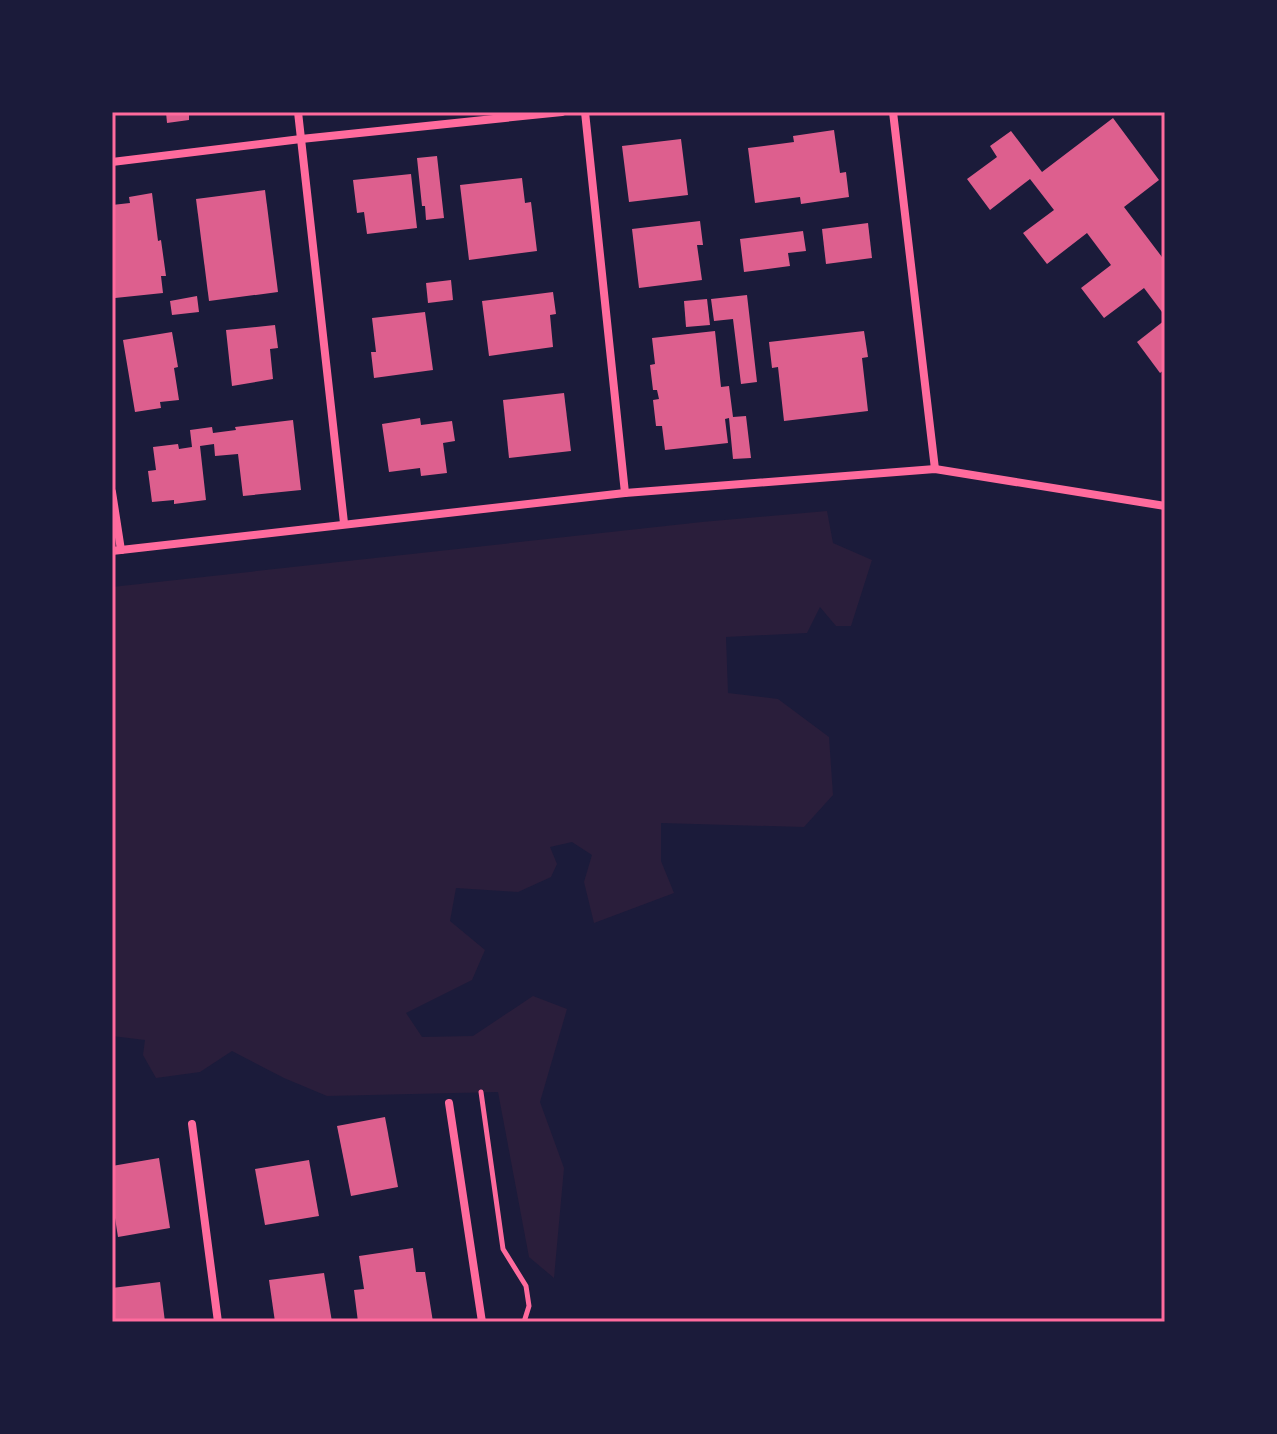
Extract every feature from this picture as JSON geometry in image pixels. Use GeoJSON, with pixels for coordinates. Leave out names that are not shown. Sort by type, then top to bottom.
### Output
{"type":"FeatureCollection","features":[{"type":"Feature","properties":{"kind":"street"},"geometry":{"type":"LineString","coordinates":[[298,112],[344,523]]}},
{"type":"Feature","properties":{"kind":"street"},"geometry":{"type":"LineString","coordinates":[[112,162],[562,112]]}},
{"type":"Feature","properties":{"kind":"street"},"geometry":{"type":"LineString","coordinates":[[585,112],[625,493]]}},
{"type":"Feature","properties":{"kind":"street"},"geometry":{"type":"LineString","coordinates":[[893,112],[935,469]]}},
{"type":"Feature","properties":{"kind":"street"},"geometry":{"type":"LineString","coordinates":[[112,492],[116,550],[625,493],[935,469],[1165,506]]}},
{"type":"Feature","properties":{"kind":"street"},"geometry":{"type":"LineString","coordinates":[[449,1103],[482,1322]]}},
{"type":"Feature","properties":{"kind":"street"},"geometry":{"type":"LineString","coordinates":[[192,1124],[218,1322]]}},
{"type":"Feature","properties":{"kind":"path"},"geometry":{"type":"LineString","coordinates":[[481,1092],[503,1249],[526,1286],[529,1306],[524,1322]]}},
{"type":"Feature","properties":{"kind":"shaded area"},"geometry":{"type":"Polygon","coordinates":[[[827,511],[833,543],[872,560],[851,626],[836,626],[820,607],[807,633],[726,637],[728,693],[778,699],[829,737],[833,795],[804,827],[661,823],[661,861],[674,893],[594,923],[584,882],[592,855],[572,842],[550,847],[557,864],[551,877],[518,892],[456,888],[450,921],[485,950],[472,980],[406,1013],[422,1037],[473,1036],[533,996],[567,1009],[540,1102],[564,1168],[554,1278],[529,1257],[498,1092],[327,1096],[232,1051],[200,1072],[156,1078],[143,1055],[145,1040],[112,1036],[112,587],[827,511]]]}},
{"type":"Feature","properties":{"kind":"building"},"geometry":{"type":"Polygon","coordinates":[[[166,112],[189,112],[189,120],[167,123],[166,112]]]}},
{"type":"Feature","properties":{"kind":"building"},"geometry":{"type":"Polygon","coordinates":[[[1113,118],[1159,180],[1124,207],[1165,261],[1165,316],[1144,288],[1104,318],[1081,288],[1111,265],[1087,233],[1047,264],[1023,233],[1054,210],[1030,179],[990,210],[967,179],[997,157],[990,146],[1011,131],[1042,172],[1113,118]]]}},
{"type":"Feature","properties":{"kind":"building"},"geometry":{"type":"Polygon","coordinates":[[[834,130],[840,173],[846,172],[849,197],[801,204],[800,197],[755,203],[748,148],[794,142],[793,136],[834,130]]]}},
{"type":"Feature","properties":{"kind":"building"},"geometry":{"type":"Polygon","coordinates":[[[681,139],[688,195],[629,202],[622,146],[681,139]]]}},
{"type":"Feature","properties":{"kind":"building"},"geometry":{"type":"Polygon","coordinates":[[[437,156],[444,218],[426,220],[417,158],[437,156]]]}},
{"type":"Feature","properties":{"kind":"building"},"geometry":{"type":"Polygon","coordinates":[[[411,174],[417,228],[367,234],[364,212],[357,213],[353,180],[411,174]]]}},
{"type":"Feature","properties":{"kind":"building"},"geometry":{"type":"Polygon","coordinates":[[[522,178],[525,203],[531,202],[537,251],[469,260],[460,185],[522,178]]]}},
{"type":"Feature","properties":{"kind":"building"},"geometry":{"type":"Polygon","coordinates":[[[265,190],[278,292],[209,301],[196,199],[265,190]]]}},
{"type":"Feature","properties":{"kind":"building"},"geometry":{"type":"Polygon","coordinates":[[[152,193],[166,276],[161,276],[163,293],[115,298],[112,205],[130,203],[129,197],[152,193]]]}},
{"type":"Feature","properties":{"kind":"building"},"geometry":{"type":"Polygon","coordinates":[[[700,221],[703,245],[697,245],[702,280],[639,288],[632,229],[700,221]]]}},
{"type":"Feature","properties":{"kind":"building"},"geometry":{"type":"Polygon","coordinates":[[[868,223],[872,258],[826,264],[822,229],[868,223]]]}},
{"type":"Feature","properties":{"kind":"building"},"geometry":{"type":"Polygon","coordinates":[[[803,231],[806,251],[788,253],[790,266],[744,272],[740,239],[803,231]]]}},
{"type":"Feature","properties":{"kind":"building"},"geometry":{"type":"Polygon","coordinates":[[[451,280],[453,300],[428,303],[426,283],[451,280]]]}},
{"type":"Feature","properties":{"kind":"building"},"geometry":{"type":"Polygon","coordinates":[[[553,292],[556,314],[550,315],[553,347],[489,356],[482,301],[553,292]]]}},
{"type":"Feature","properties":{"kind":"building"},"geometry":{"type":"Polygon","coordinates":[[[747,295],[757,382],[741,384],[733,319],[714,321],[711,299],[747,295]]]}},
{"type":"Feature","properties":{"kind":"building"},"geometry":{"type":"Polygon","coordinates":[[[197,296],[199,312],[172,315],[170,301],[197,296]]]}},
{"type":"Feature","properties":{"kind":"building"},"geometry":{"type":"Polygon","coordinates":[[[707,299],[710,325],[686,327],[684,301],[707,299]]]}},
{"type":"Feature","properties":{"kind":"building"},"geometry":{"type":"Polygon","coordinates":[[[425,312],[433,370],[374,378],[371,352],[376,352],[372,318],[425,312]]]}},
{"type":"Feature","properties":{"kind":"building"},"geometry":{"type":"Polygon","coordinates":[[[1165,320],[1165,369],[1160,373],[1137,342],[1165,320]]]}},
{"type":"Feature","properties":{"kind":"building"},"geometry":{"type":"Polygon","coordinates":[[[275,325],[278,348],[270,349],[273,379],[232,386],[226,330],[275,325]]]}},
{"type":"Feature","properties":{"kind":"building"},"geometry":{"type":"Polygon","coordinates":[[[715,331],[721,387],[729,386],[733,417],[746,416],[751,458],[733,459],[729,418],[725,419],[728,443],[665,450],[662,426],[656,426],[653,400],[659,399],[657,390],[653,390],[650,365],[655,364],[652,338],[715,331]]]}},
{"type":"Feature","properties":{"kind":"building"},"geometry":{"type":"Polygon","coordinates":[[[864,331],[868,357],[862,358],[868,411],[784,421],[778,367],[772,368],[769,342],[864,331]]]}},
{"type":"Feature","properties":{"kind":"building"},"geometry":{"type":"Polygon","coordinates":[[[172,332],[179,400],[160,402],[161,408],[135,412],[123,340],[172,332]]]}},
{"type":"Feature","properties":{"kind":"building"},"geometry":{"type":"Polygon","coordinates":[[[564,393],[571,451],[509,458],[503,400],[564,393]]]}},
{"type":"Feature","properties":{"kind":"building"},"geometry":{"type":"Polygon","coordinates":[[[420,418],[421,425],[452,421],[455,441],[443,443],[447,473],[421,476],[420,468],[389,472],[382,424],[420,418]]]}},
{"type":"Feature","properties":{"kind":"building"},"geometry":{"type":"Polygon","coordinates":[[[293,420],[301,490],[243,496],[238,454],[215,456],[214,444],[200,446],[206,500],[174,504],[174,500],[152,502],[148,471],[156,470],[153,447],[178,444],[179,449],[192,447],[190,430],[212,427],[213,433],[293,420]]]}},
{"type":"Feature","properties":{"kind":"building"},"geometry":{"type":"Polygon","coordinates":[[[385,1117],[398,1187],[351,1196],[337,1126],[385,1117]]]}},
{"type":"Feature","properties":{"kind":"building"},"geometry":{"type":"Polygon","coordinates":[[[159,1158],[170,1228],[118,1237],[112,1199],[112,1166],[159,1158]]]}},
{"type":"Feature","properties":{"kind":"building"},"geometry":{"type":"Polygon","coordinates":[[[309,1160],[319,1216],[265,1225],[255,1169],[309,1160]]]}},
{"type":"Feature","properties":{"kind":"building"},"geometry":{"type":"Polygon","coordinates":[[[413,1248],[416,1272],[425,1272],[433,1322],[358,1322],[354,1290],[364,1289],[359,1256],[413,1248]]]}},
{"type":"Feature","properties":{"kind":"building"},"geometry":{"type":"Polygon","coordinates":[[[324,1273],[332,1322],[275,1322],[269,1280],[324,1273]]]}},
{"type":"Feature","properties":{"kind":"building"},"geometry":{"type":"Polygon","coordinates":[[[160,1282],[165,1322],[112,1322],[112,1288],[160,1282]]]}}]}
